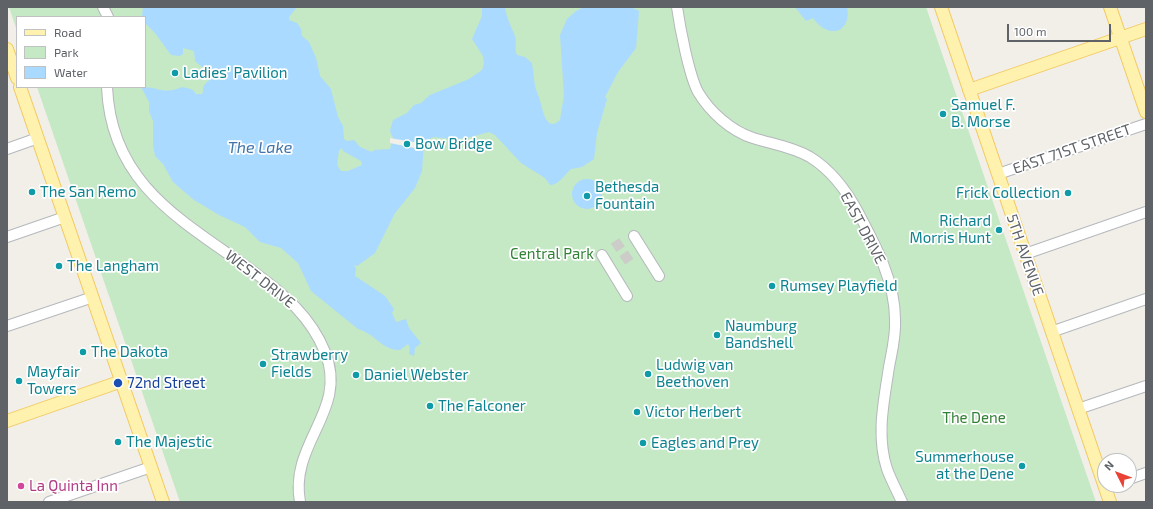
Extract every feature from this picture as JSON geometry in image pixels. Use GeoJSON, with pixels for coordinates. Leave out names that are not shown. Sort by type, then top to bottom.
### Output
{"type":"FeatureCollection","features":[{"type":"Feature","properties":{"kind":"main road","name":"5TH AVENUE"},"geometry":{"type":"LineString","coordinates":[[941,7],[1078,409],[1097,456]]}},
{"type":"Feature","properties":{"kind":"main road"},"geometry":{"type":"LineString","coordinates":[[1110,7],[1146,112]]}},
{"type":"Feature","properties":{"kind":"main road"},"geometry":{"type":"LineString","coordinates":[[969,90],[1146,29]]}},
{"type":"Feature","properties":{"kind":"main road"},"geometry":{"type":"LineString","coordinates":[[8,56],[16,76]]}},
{"type":"Feature","properties":{"kind":"main road"},"geometry":{"type":"LineString","coordinates":[[20,88],[163,502]]}},
{"type":"Feature","properties":{"kind":"main road"},"geometry":{"type":"LineString","coordinates":[[7,421],[122,381]]}},
{"type":"Feature","properties":{"kind":"street"},"geometry":{"type":"LineString","coordinates":[[103,7],[108,16]]}},
{"type":"Feature","properties":{"kind":"street","name":"EAST DRIVE"},"geometry":{"type":"LineString","coordinates":[[677,7],[696,88],[705,102],[729,125],[744,134],[793,150],[809,157],[819,164],[844,191],[868,232],[885,269],[894,301],[895,334],[882,410],[881,430],[887,469],[902,502]]}},
{"type":"Feature","properties":{"kind":"street","name":"WEST DRIVE"},"geometry":{"type":"LineString","coordinates":[[106,88],[110,118],[117,141],[132,169],[145,187],[169,210],[282,294],[306,318],[322,345],[330,368],[330,394],[324,413],[306,449],[301,465],[298,478],[300,502]]}},
{"type":"Feature","properties":{"kind":"street","name":"EAST 71ST STREET"},"geometry":{"type":"LineString","coordinates":[[998,174],[1146,124]]}},
{"type":"Feature","properties":{"kind":"street"},"geometry":{"type":"LineString","coordinates":[[7,149],[38,138]]}},
{"type":"Feature","properties":{"kind":"street"},"geometry":{"type":"LineString","coordinates":[[1025,254],[1146,212]]}},
{"type":"Feature","properties":{"kind":"street"},"geometry":{"type":"LineString","coordinates":[[7,237],[66,217]]}},
{"type":"Feature","properties":{"kind":"street"},"geometry":{"type":"LineString","coordinates":[[634,236],[659,276]]}},
{"type":"Feature","properties":{"kind":"street"},"geometry":{"type":"LineString","coordinates":[[602,255],[627,296]]}},
{"type":"Feature","properties":{"kind":"street"},"geometry":{"type":"LineString","coordinates":[[7,326],[93,297]]}},
{"type":"Feature","properties":{"kind":"street"},"geometry":{"type":"LineString","coordinates":[[1052,332],[1146,299]]}},
{"type":"Feature","properties":{"kind":"street"},"geometry":{"type":"LineString","coordinates":[[1078,409],[1146,386]]}},
{"type":"Feature","properties":{"kind":"street"},"geometry":{"type":"LineString","coordinates":[[49,502],[151,467]]}},
{"type":"Feature","properties":{"kind":"green space","name":"Central Park"},"geometry":{"type":"Polygon","coordinates":[[[9,7],[926,7],[1096,502],[180,502],[37,88],[146,88],[146,16],[16,16],[16,28],[9,7]]]}},
{"type":"Feature","properties":{"kind":"water","name":"The Lake"},"geometry":{"type":"Polygon","coordinates":[[[143,7],[297,7],[289,17],[289,20],[297,23],[301,29],[302,36],[309,42],[316,58],[320,76],[331,89],[338,117],[343,126],[344,139],[347,141],[354,140],[360,147],[372,152],[374,150],[390,149],[393,138],[390,131],[393,120],[407,113],[414,105],[421,103],[430,95],[469,79],[482,70],[484,64],[483,56],[472,39],[482,16],[482,7],[505,7],[515,36],[517,55],[525,57],[532,63],[535,88],[546,119],[551,124],[560,120],[564,95],[560,35],[567,19],[576,11],[584,7],[631,7],[639,11],[636,48],[618,72],[605,97],[607,99],[597,133],[594,159],[582,167],[571,169],[553,185],[550,185],[545,178],[521,163],[495,135],[489,132],[467,138],[451,139],[434,137],[424,141],[422,171],[415,188],[395,213],[375,253],[357,266],[354,265],[356,269],[355,276],[385,296],[394,309],[392,313],[396,322],[406,319],[409,328],[421,343],[415,348],[414,356],[409,354],[410,348],[408,344],[400,350],[394,350],[383,345],[364,331],[358,329],[311,291],[298,263],[281,248],[260,242],[245,227],[219,215],[194,200],[173,182],[163,164],[155,156],[153,145],[153,121],[149,111],[149,102],[142,88],[147,87],[165,91],[182,87],[191,89],[195,92],[195,94],[202,94],[203,88],[211,78],[211,75],[207,67],[202,67],[195,61],[194,51],[183,48],[183,54],[180,56],[171,55],[155,33],[146,24],[146,16],[142,16],[143,7]],[[342,148],[339,150],[337,165],[341,171],[348,171],[362,165],[361,161],[343,151],[342,148]]]}},
{"type":"Feature","properties":{"kind":"water"},"geometry":{"type":"Polygon","coordinates":[[[795,7],[847,7],[848,16],[846,23],[842,28],[832,31],[819,25],[813,18],[806,21],[795,7]]]}},
{"type":"Feature","properties":{"kind":"water","name":"Bethesda Fountain"},"geometry":{"type":"Polygon","coordinates":[[[587,179],[593,180],[601,188],[601,200],[593,208],[587,209],[581,208],[573,200],[572,194],[573,188],[581,180],[587,179]]]}},
{"type":"Feature","properties":{"kind":"pier","name":"Bow Bridge"},"geometry":{"type":"Polygon","coordinates":[[[390,138],[425,144],[424,150],[390,143],[390,138]]]}},
{"type":"Feature","properties":{"kind":"tunnel"},"geometry":{"type":"LineString","coordinates":[[615,241],[631,264]]}},
{"type":"Feature","properties":{"kind":"place","name":"Ladies' Pavilion"},"geometry":{"type":"Point","coordinates":[175,73]}},
{"type":"Feature","properties":{"kind":"place","name":"Samuel F. B. Morse"},"geometry":{"type":"Point","coordinates":[943,114]}},
{"type":"Feature","properties":{"kind":"place","name":"Bow Bridge"},"geometry":{"type":"Point","coordinates":[407,144]}},
{"type":"Feature","properties":{"kind":"place","name":"The San Remo"},"geometry":{"type":"Point","coordinates":[32,192]}},
{"type":"Feature","properties":{"kind":"place","name":"Frick Collection"},"geometry":{"type":"Point","coordinates":[1068,193]}},
{"type":"Feature","properties":{"kind":"place","name":"Bethesda Fountain"},"geometry":{"type":"Point","coordinates":[587,196]}},
{"type":"Feature","properties":{"kind":"place","name":"Richard Morris Hunt"},"geometry":{"type":"Point","coordinates":[999,230]}},
{"type":"Feature","properties":{"kind":"place","name":"The Langham"},"geometry":{"type":"Point","coordinates":[59,266]}},
{"type":"Feature","properties":{"kind":"place","name":"Rumsey Playfield"},"geometry":{"type":"Point","coordinates":[772,286]}},
{"type":"Feature","properties":{"kind":"place","name":"Naumburg Bandshell"},"geometry":{"type":"Point","coordinates":[717,335]}},
{"type":"Feature","properties":{"kind":"place","name":"The Dakota"},"geometry":{"type":"Point","coordinates":[83,352]}},
{"type":"Feature","properties":{"kind":"place","name":"Strawberry Fields"},"geometry":{"type":"Point","coordinates":[263,364]}},
{"type":"Feature","properties":{"kind":"place","name":"Ludwig van Beethoven"},"geometry":{"type":"Point","coordinates":[648,374]}},
{"type":"Feature","properties":{"kind":"place","name":"Daniel Webster"},"geometry":{"type":"Point","coordinates":[356,375]}},
{"type":"Feature","properties":{"kind":"place","name":"Mayfair Towers"},"geometry":{"type":"Point","coordinates":[19,381]}},
{"type":"Feature","properties":{"kind":"place","name":"72nd Street"},"geometry":{"type":"Point","coordinates":[118,383]}},
{"type":"Feature","properties":{"kind":"place","name":"The Falconer"},"geometry":{"type":"Point","coordinates":[430,406]}},
{"type":"Feature","properties":{"kind":"place","name":"Victor Herbert"},"geometry":{"type":"Point","coordinates":[637,412]}},
{"type":"Feature","properties":{"kind":"place","name":"The Majestic"},"geometry":{"type":"Point","coordinates":[118,442]}},
{"type":"Feature","properties":{"kind":"place","name":"Eagles and Prey"},"geometry":{"type":"Point","coordinates":[643,443]}},
{"type":"Feature","properties":{"kind":"place","name":"Summerhouse at the Dene"},"geometry":{"type":"Point","coordinates":[1022,466]}},
{"type":"Feature","properties":{"kind":"place","name":"La Quinta Inn"},"geometry":{"type":"Point","coordinates":[21,486]}},
{"type":"Feature","properties":{"kind":"park label","name":"The Dene"},"geometry":{"type":"Point","coordinates":[974,418]}}]}
